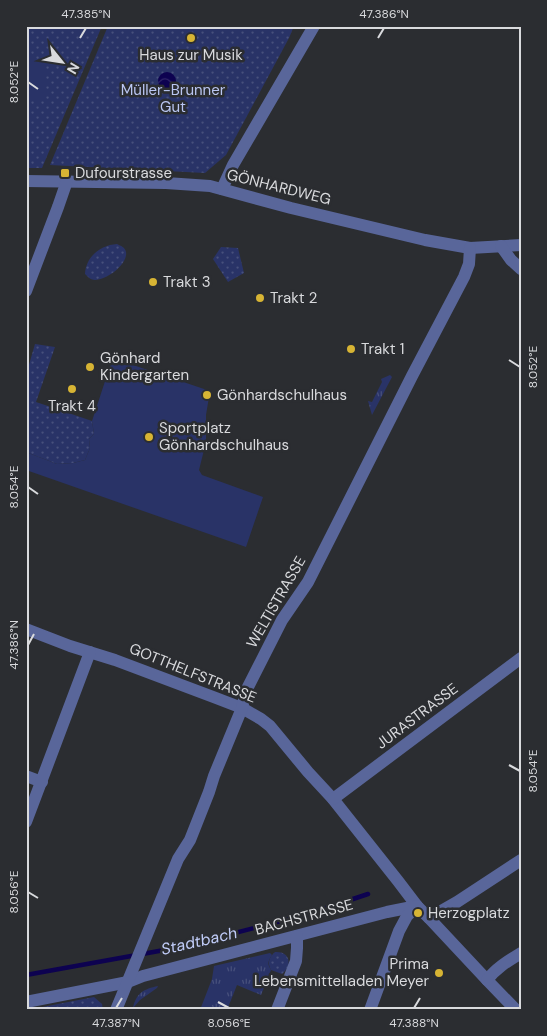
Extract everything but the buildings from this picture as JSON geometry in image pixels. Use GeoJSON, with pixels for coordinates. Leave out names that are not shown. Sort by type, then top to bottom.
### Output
{"type":"FeatureCollection","features":[{"type":"Feature","properties":{"kind":"street"},"geometry":{"type":"LineString","coordinates":[[222,189],[233,165],[314,26]]}},
{"type":"Feature","properties":{"kind":"street","name":"GÖNHARDWEG"},"geometry":{"type":"LineString","coordinates":[[26,180],[166,183],[210,186],[406,236],[470,248],[521,245]]}},
{"type":"Feature","properties":{"kind":"street"},"geometry":{"type":"LineString","coordinates":[[26,291],[67,181]]}},
{"type":"Feature","properties":{"kind":"street"},"geometry":{"type":"LineString","coordinates":[[501,246],[510,260],[521,269]]}},
{"type":"Feature","properties":{"kind":"street","name":"WELTISTRASSE"},"geometry":{"type":"LineString","coordinates":[[116,1010],[178,859],[190,840],[242,708],[244,695],[282,620],[308,582],[464,277],[470,248]]}},
{"type":"Feature","properties":{"kind":"street","name":"GOTTHELFSTRASSE"},"geometry":{"type":"LineString","coordinates":[[26,628],[70,646],[115,660],[242,708],[261,719],[270,726],[308,772],[334,799],[417,906]]}},
{"type":"Feature","properties":{"kind":"street"},"geometry":{"type":"LineString","coordinates":[[26,822],[90,652]]}},
{"type":"Feature","properties":{"kind":"street","name":"JURASTRASSE"},"geometry":{"type":"LineString","coordinates":[[334,799],[521,658]]}},
{"type":"Feature","properties":{"kind":"street"},"geometry":{"type":"LineString","coordinates":[[26,776],[42,782]]}},
{"type":"Feature","properties":{"kind":"street"},"geometry":{"type":"LineString","coordinates":[[429,918],[521,860]]}},
{"type":"Feature","properties":{"kind":"street"},"geometry":{"type":"LineString","coordinates":[[370,1010],[399,932],[407,916],[417,906],[516,1010]]}},
{"type":"Feature","properties":{"kind":"street","name":"BACHSTRASSE"},"geometry":{"type":"LineString","coordinates":[[26,1002],[128,982],[143,976],[386,912],[417,906]]}},
{"type":"Feature","properties":{"kind":"street"},"geometry":{"type":"LineString","coordinates":[[277,1010],[296,960],[297,936]]}},
{"type":"Feature","properties":{"kind":"street"},"geometry":{"type":"LineString","coordinates":[[487,980],[502,965],[521,952]]}},
{"type":"Feature","properties":{"kind":"green space"},"geometry":{"type":"Polygon","coordinates":[[[26,26],[102,26],[42,168],[26,168],[26,26]]]}},
{"type":"Feature","properties":{"kind":"green space","name":"Müller-Brunner Gut"},"geometry":{"type":"Polygon","coordinates":[[[108,26],[294,26],[226,155],[205,173],[50,165],[108,26]]]}},
{"type":"Feature","properties":{"kind":"green space"},"geometry":{"type":"Polygon","coordinates":[[[26,61],[45,61],[45,101],[26,101],[26,61]]]}},
{"type":"Feature","properties":{"kind":"green space"},"geometry":{"type":"Polygon","coordinates":[[[117,244],[124,248],[126,257],[116,270],[105,277],[95,280],[85,274],[88,262],[95,253],[100,249],[117,244]]]}},
{"type":"Feature","properties":{"kind":"green space"},"geometry":{"type":"Polygon","coordinates":[[[221,247],[238,248],[244,273],[228,282],[213,259],[221,247]]]}},
{"type":"Feature","properties":{"kind":"green space"},"geometry":{"type":"Polygon","coordinates":[[[35,344],[55,347],[36,402],[92,421],[94,434],[89,439],[90,448],[85,460],[57,464],[26,452],[26,375],[35,344]]]}},
{"type":"Feature","properties":{"kind":"green space","name":"Sportplatz Gönhardschulhaus"},"geometry":{"type":"Polygon","coordinates":[[[113,362],[136,366],[210,391],[206,415],[206,442],[199,470],[202,475],[263,497],[246,547],[26,470],[26,452],[57,464],[85,460],[90,448],[89,439],[94,434],[92,421],[113,362]]]}},
{"type":"Feature","properties":{"kind":"green space"},"geometry":{"type":"Polygon","coordinates":[[[390,375],[392,377],[372,415],[368,401],[372,402],[382,382],[381,379],[390,375]]]}},
{"type":"Feature","properties":{"kind":"green space"},"geometry":{"type":"Polygon","coordinates":[[[275,952],[284,954],[288,959],[288,967],[282,974],[271,970],[269,965],[269,960],[275,952]]]}},
{"type":"Feature","properties":{"kind":"green space"},"geometry":{"type":"Polygon","coordinates":[[[270,953],[272,955],[269,961],[271,970],[261,995],[237,985],[227,1010],[200,1010],[212,979],[214,966],[270,953]]]}},
{"type":"Feature","properties":{"kind":"green space"},"geometry":{"type":"Polygon","coordinates":[[[158,986],[133,1008],[136,999],[141,993],[158,986]]]}},
{"type":"Feature","properties":{"kind":"green space"},"geometry":{"type":"Polygon","coordinates":[[[94,997],[102,1004],[103,1010],[27,1010],[94,997]]]}},
{"type":"Feature","properties":{"kind":"water"},"geometry":{"type":"Polygon","coordinates":[[[167,72],[173,75],[176,81],[173,87],[167,90],[161,87],[158,81],[161,75],[167,72]]]}},
{"type":"Feature","properties":{"kind":"waterway","name":"Stadtbach"},"geometry":{"type":"LineString","coordinates":[[26,975],[181,947],[308,914],[368,894]]}},
{"type":"Feature","properties":{"kind":"place","name":"Haus zur Musik"},"geometry":{"type":"Point","coordinates":[191,38]}},
{"type":"Feature","properties":{"kind":"place","name":"Dufourstrasse"},"geometry":{"type":"Point","coordinates":[65,173]}},
{"type":"Feature","properties":{"kind":"place","name":"Trakt 3"},"geometry":{"type":"Point","coordinates":[153,282]}},
{"type":"Feature","properties":{"kind":"place","name":"Trakt 2"},"geometry":{"type":"Point","coordinates":[260,298]}},
{"type":"Feature","properties":{"kind":"place","name":"Trakt 1"},"geometry":{"type":"Point","coordinates":[351,349]}},
{"type":"Feature","properties":{"kind":"place","name":"Gönhard Kindergarten"},"geometry":{"type":"Point","coordinates":[90,367]}},
{"type":"Feature","properties":{"kind":"place","name":"Trakt 4"},"geometry":{"type":"Point","coordinates":[72,389]}},
{"type":"Feature","properties":{"kind":"place","name":"Gönhardschulhaus"},"geometry":{"type":"Point","coordinates":[207,395]}},
{"type":"Feature","properties":{"kind":"place","name":"Sportplatz Gönhardschulhaus"},"geometry":{"type":"Point","coordinates":[149,437]}},
{"type":"Feature","properties":{"kind":"place","name":"Herzogplatz"},"geometry":{"type":"Point","coordinates":[418,913]}},
{"type":"Feature","properties":{"kind":"place","name":"Prima Lebensmittelladen Meyer"},"geometry":{"type":"Point","coordinates":[439,973]}}]}
